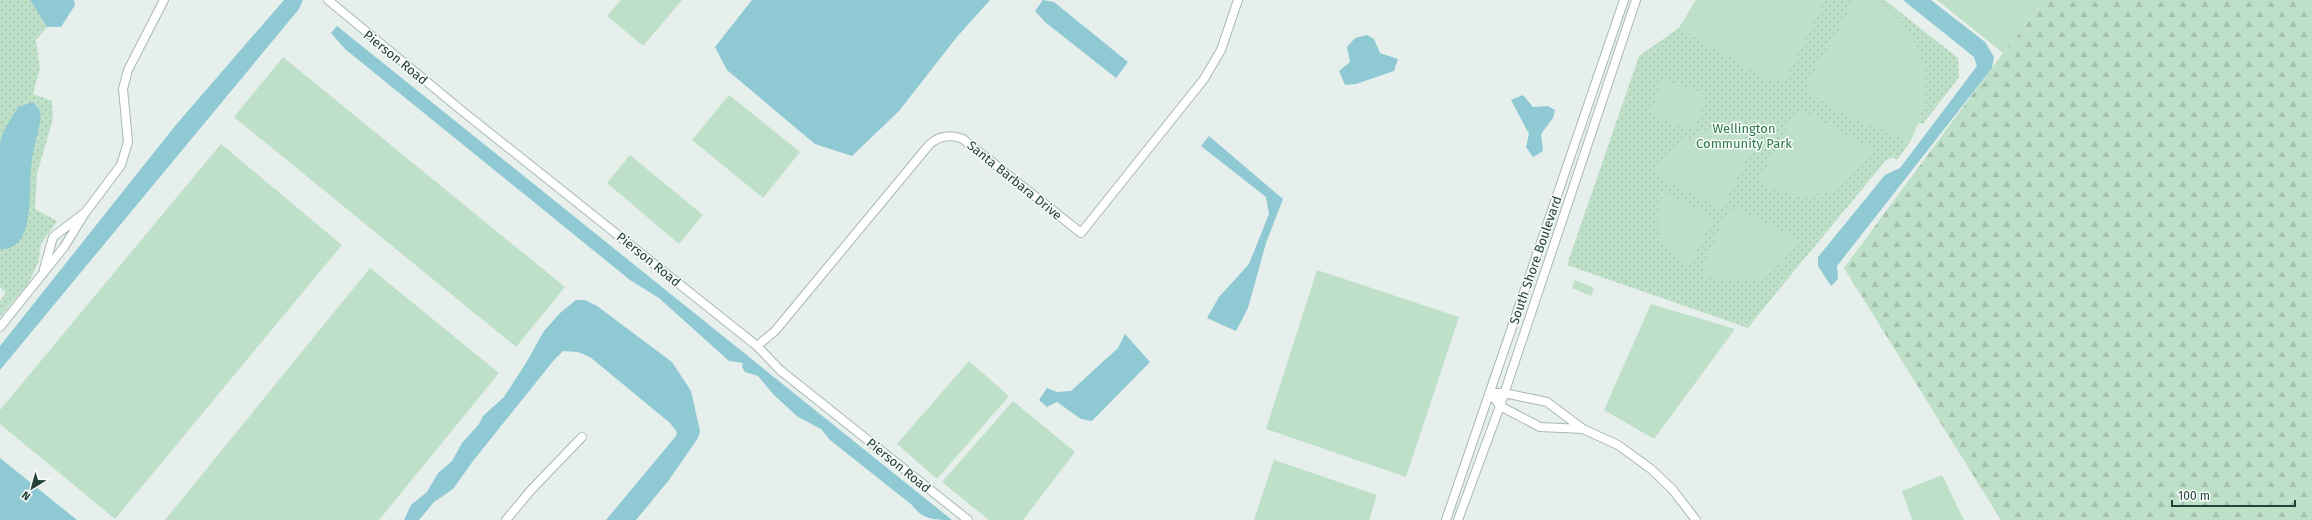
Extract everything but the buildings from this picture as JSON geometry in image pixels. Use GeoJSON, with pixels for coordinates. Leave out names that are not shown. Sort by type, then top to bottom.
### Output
{"type":"FeatureCollection","features":[{"type":"Feature","properties":{"kind":"street"},"geometry":{"type":"LineString","coordinates":[[0,327],[64,247],[85,213],[118,171],[124,159],[128,134],[124,101],[124,82],[128,70],[164,0]]}},
{"type":"Feature","properties":{"kind":"street","name":"Pierson Road"},"geometry":{"type":"LineString","coordinates":[[328,0],[461,110],[757,346],[780,370],[968,520]]}},
{"type":"Feature","properties":{"kind":"street","name":"Santa Barbara Drive"},"geometry":{"type":"LineString","coordinates":[[757,346],[775,331],[929,145],[938,138],[951,135],[962,139],[1081,233],[1204,78],[1221,50],[1238,0]]}},
{"type":"Feature","properties":{"kind":"street","name":"South Shore Boulevard"},"geometry":{"type":"LineString","coordinates":[[1446,520],[1624,0]]}},
{"type":"Feature","properties":{"kind":"street","name":"South Shore Boulevard"},"geometry":{"type":"LineString","coordinates":[[1458,520],[1500,406],[1636,0]]}},
{"type":"Feature","properties":{"kind":"street"},"geometry":{"type":"LineString","coordinates":[[44,272],[53,237],[85,213]]}},
{"type":"Feature","properties":{"kind":"street"},"geometry":{"type":"LineString","coordinates":[[1490,393],[1504,393],[1547,402],[1583,429],[1618,445],[1643,462],[1672,489],[1696,520]]}},
{"type":"Feature","properties":{"kind":"street"},"geometry":{"type":"LineString","coordinates":[[1490,393],[1500,406],[1540,427],[1583,429]]}},
{"type":"Feature","properties":{"kind":"street"},"geometry":{"type":"LineString","coordinates":[[506,520],[532,490],[582,438]]}},
{"type":"Feature","properties":{"kind":"green space"},"geometry":{"type":"Polygon","coordinates":[[[0,0],[30,0],[47,27],[36,40],[40,68],[33,94],[52,101],[53,119],[37,174],[35,209],[57,221],[41,244],[38,263],[28,284],[0,317],[0,301],[6,293],[0,287],[0,0]]]}},
{"type":"Feature","properties":{"kind":"green space"},"geometry":{"type":"Polygon","coordinates":[[[621,0],[682,0],[643,46],[607,16],[621,0]]]}},
{"type":"Feature","properties":{"kind":"green space","name":"Wellington Community Park"},"geometry":{"type":"Polygon","coordinates":[[[1696,0],[1885,0],[1958,58],[1959,77],[1923,124],[1918,123],[1910,142],[1897,160],[1893,157],[1886,160],[1748,328],[1567,265],[1639,56],[1679,28],[1696,0]]]}},
{"type":"Feature","properties":{"kind":"green space"},"geometry":{"type":"Polygon","coordinates":[[[1696,0],[1824,0],[1784,80],[1774,83],[1679,28],[1696,0]]]}},
{"type":"Feature","properties":{"kind":"green space"},"geometry":{"type":"Polygon","coordinates":[[[1856,0],[1881,1],[1905,26],[1921,56],[1925,79],[1925,90],[1920,117],[1910,142],[1837,109],[1812,94],[1806,87],[1856,0]]]}},
{"type":"Feature","properties":{"kind":"green space"},"geometry":{"type":"Polygon","coordinates":[[[1937,0],[2045,0],[2003,53],[1937,0]]]}},
{"type":"Feature","properties":{"kind":"green space"},"geometry":{"type":"Polygon","coordinates":[[[2045,0],[2312,0],[2312,520],[2001,520],[1844,268],[2003,53],[2045,0]]]}},
{"type":"Feature","properties":{"kind":"green space"},"geometry":{"type":"Polygon","coordinates":[[[283,57],[565,287],[516,347],[234,117],[283,57]]]}},
{"type":"Feature","properties":{"kind":"green space"},"geometry":{"type":"Polygon","coordinates":[[[1662,80],[1706,95],[1694,130],[1651,115],[1662,80]]]}},
{"type":"Feature","properties":{"kind":"green space"},"geometry":{"type":"Polygon","coordinates":[[[729,95],[800,152],[763,198],[692,140],[729,95]]]}},
{"type":"Feature","properties":{"kind":"green space"},"geometry":{"type":"Polygon","coordinates":[[[1805,112],[1874,149],[1850,178],[1837,187],[1824,193],[1795,195],[1759,184],[1794,115],[1805,112]]]}},
{"type":"Feature","properties":{"kind":"green space"},"geometry":{"type":"Polygon","coordinates":[[[1706,132],[1731,134],[1755,142],[1725,203],[1717,208],[1655,174],[1670,153],[1682,143],[1706,132]]]}},
{"type":"Feature","properties":{"kind":"green space"},"geometry":{"type":"Polygon","coordinates":[[[221,144],[342,245],[115,519],[0,424],[0,410],[221,144]]]}},
{"type":"Feature","properties":{"kind":"green space"},"geometry":{"type":"Polygon","coordinates":[[[630,155],[703,215],[679,244],[607,183],[630,155]]]}},
{"type":"Feature","properties":{"kind":"green space"},"geometry":{"type":"Polygon","coordinates":[[[1663,193],[1706,212],[1711,220],[1689,266],[1678,259],[1670,251],[1660,235],[1658,216],[1663,193]]]}},
{"type":"Feature","properties":{"kind":"green space"},"geometry":{"type":"Polygon","coordinates":[[[1737,208],[1797,239],[1779,265],[1769,274],[1757,279],[1731,281],[1701,273],[1728,211],[1737,208]]]}},
{"type":"Feature","properties":{"kind":"green space"},"geometry":{"type":"Polygon","coordinates":[[[370,268],[499,373],[379,520],[165,520],[370,268]]]}},
{"type":"Feature","properties":{"kind":"green space"},"geometry":{"type":"Polygon","coordinates":[[[1317,270],[1459,317],[1406,477],[1266,429],[1317,270]]]}},
{"type":"Feature","properties":{"kind":"green space"},"geometry":{"type":"Polygon","coordinates":[[[1575,280],[1594,288],[1591,296],[1572,288],[1575,280]]]}},
{"type":"Feature","properties":{"kind":"green space"},"geometry":{"type":"Polygon","coordinates":[[[1651,304],[1735,329],[1654,439],[1604,410],[1651,304]]]}},
{"type":"Feature","properties":{"kind":"green space"},"geometry":{"type":"Polygon","coordinates":[[[969,361],[1009,396],[937,479],[897,444],[969,361]]]}},
{"type":"Feature","properties":{"kind":"green space"},"geometry":{"type":"Polygon","coordinates":[[[1013,401],[1075,452],[1023,520],[989,520],[942,482],[1013,401]]]}},
{"type":"Feature","properties":{"kind":"green space"},"geometry":{"type":"Polygon","coordinates":[[[1274,460],[1377,495],[1369,520],[1254,520],[1274,460]]]}},
{"type":"Feature","properties":{"kind":"green space"},"geometry":{"type":"Polygon","coordinates":[[[1942,475],[1964,520],[1912,520],[1902,491],[1942,475]]]}},
{"type":"Feature","properties":{"kind":"water"},"geometry":{"type":"Polygon","coordinates":[[[30,0],[74,0],[75,5],[61,27],[47,27],[30,0]]]}},
{"type":"Feature","properties":{"kind":"water"},"geometry":{"type":"Polygon","coordinates":[[[284,0],[303,0],[299,9],[0,370],[0,346],[175,126],[284,0]]]}},
{"type":"Feature","properties":{"kind":"water"},"geometry":{"type":"Polygon","coordinates":[[[752,0],[990,0],[956,38],[899,111],[852,156],[815,144],[727,70],[715,47],[752,0]]]}},
{"type":"Feature","properties":{"kind":"water"},"geometry":{"type":"Polygon","coordinates":[[[1043,0],[1054,2],[1128,62],[1116,78],[1045,22],[1035,11],[1043,0]]]}},
{"type":"Feature","properties":{"kind":"water"},"geometry":{"type":"Polygon","coordinates":[[[1903,0],[1931,0],[1985,42],[1994,57],[1992,68],[1837,266],[1838,279],[1831,286],[1818,266],[1818,257],[1885,175],[1900,168],[1977,66],[1974,57],[1903,0]]]}},
{"type":"Feature","properties":{"kind":"water"},"geometry":{"type":"Polygon","coordinates":[[[337,26],[952,520],[934,519],[920,514],[912,505],[830,440],[821,429],[798,417],[774,395],[758,376],[745,372],[742,367],[743,363],[729,361],[659,298],[630,280],[345,49],[331,33],[337,26]]]}},
{"type":"Feature","properties":{"kind":"water"},"geometry":{"type":"Polygon","coordinates":[[[1367,35],[1374,39],[1380,53],[1398,59],[1394,71],[1356,84],[1345,85],[1339,71],[1350,62],[1347,47],[1355,38],[1367,35]]]}},
{"type":"Feature","properties":{"kind":"water"},"geometry":{"type":"Polygon","coordinates":[[[1523,95],[1533,107],[1548,106],[1555,110],[1553,118],[1541,134],[1543,151],[1533,157],[1526,147],[1529,134],[1511,100],[1523,95]]]}},
{"type":"Feature","properties":{"kind":"water"},"geometry":{"type":"Polygon","coordinates":[[[33,102],[39,109],[41,117],[32,162],[28,218],[25,231],[20,241],[12,247],[0,249],[0,143],[2,134],[18,107],[33,102]]]}},
{"type":"Feature","properties":{"kind":"water"},"geometry":{"type":"Polygon","coordinates":[[[1209,136],[1283,199],[1266,243],[1248,308],[1236,331],[1207,318],[1219,297],[1249,264],[1269,214],[1266,197],[1201,146],[1209,136]]]}},
{"type":"Feature","properties":{"kind":"water"},"geometry":{"type":"Polygon","coordinates":[[[576,300],[585,300],[597,306],[672,362],[691,391],[700,431],[698,438],[669,480],[636,520],[606,520],[676,436],[677,432],[670,423],[590,357],[578,352],[563,351],[554,360],[473,461],[453,489],[434,502],[419,520],[404,520],[411,505],[427,492],[438,473],[452,461],[462,443],[479,424],[483,416],[504,397],[544,331],[560,313],[576,300]]]}},
{"type":"Feature","properties":{"kind":"water"},"geometry":{"type":"Polygon","coordinates":[[[1125,334],[1150,362],[1092,421],[1081,419],[1057,402],[1047,407],[1039,400],[1047,388],[1057,392],[1071,391],[1118,348],[1125,334]]]}},
{"type":"Feature","properties":{"kind":"water"},"geometry":{"type":"Polygon","coordinates":[[[0,458],[77,520],[0,520],[0,458]]]}}]}
